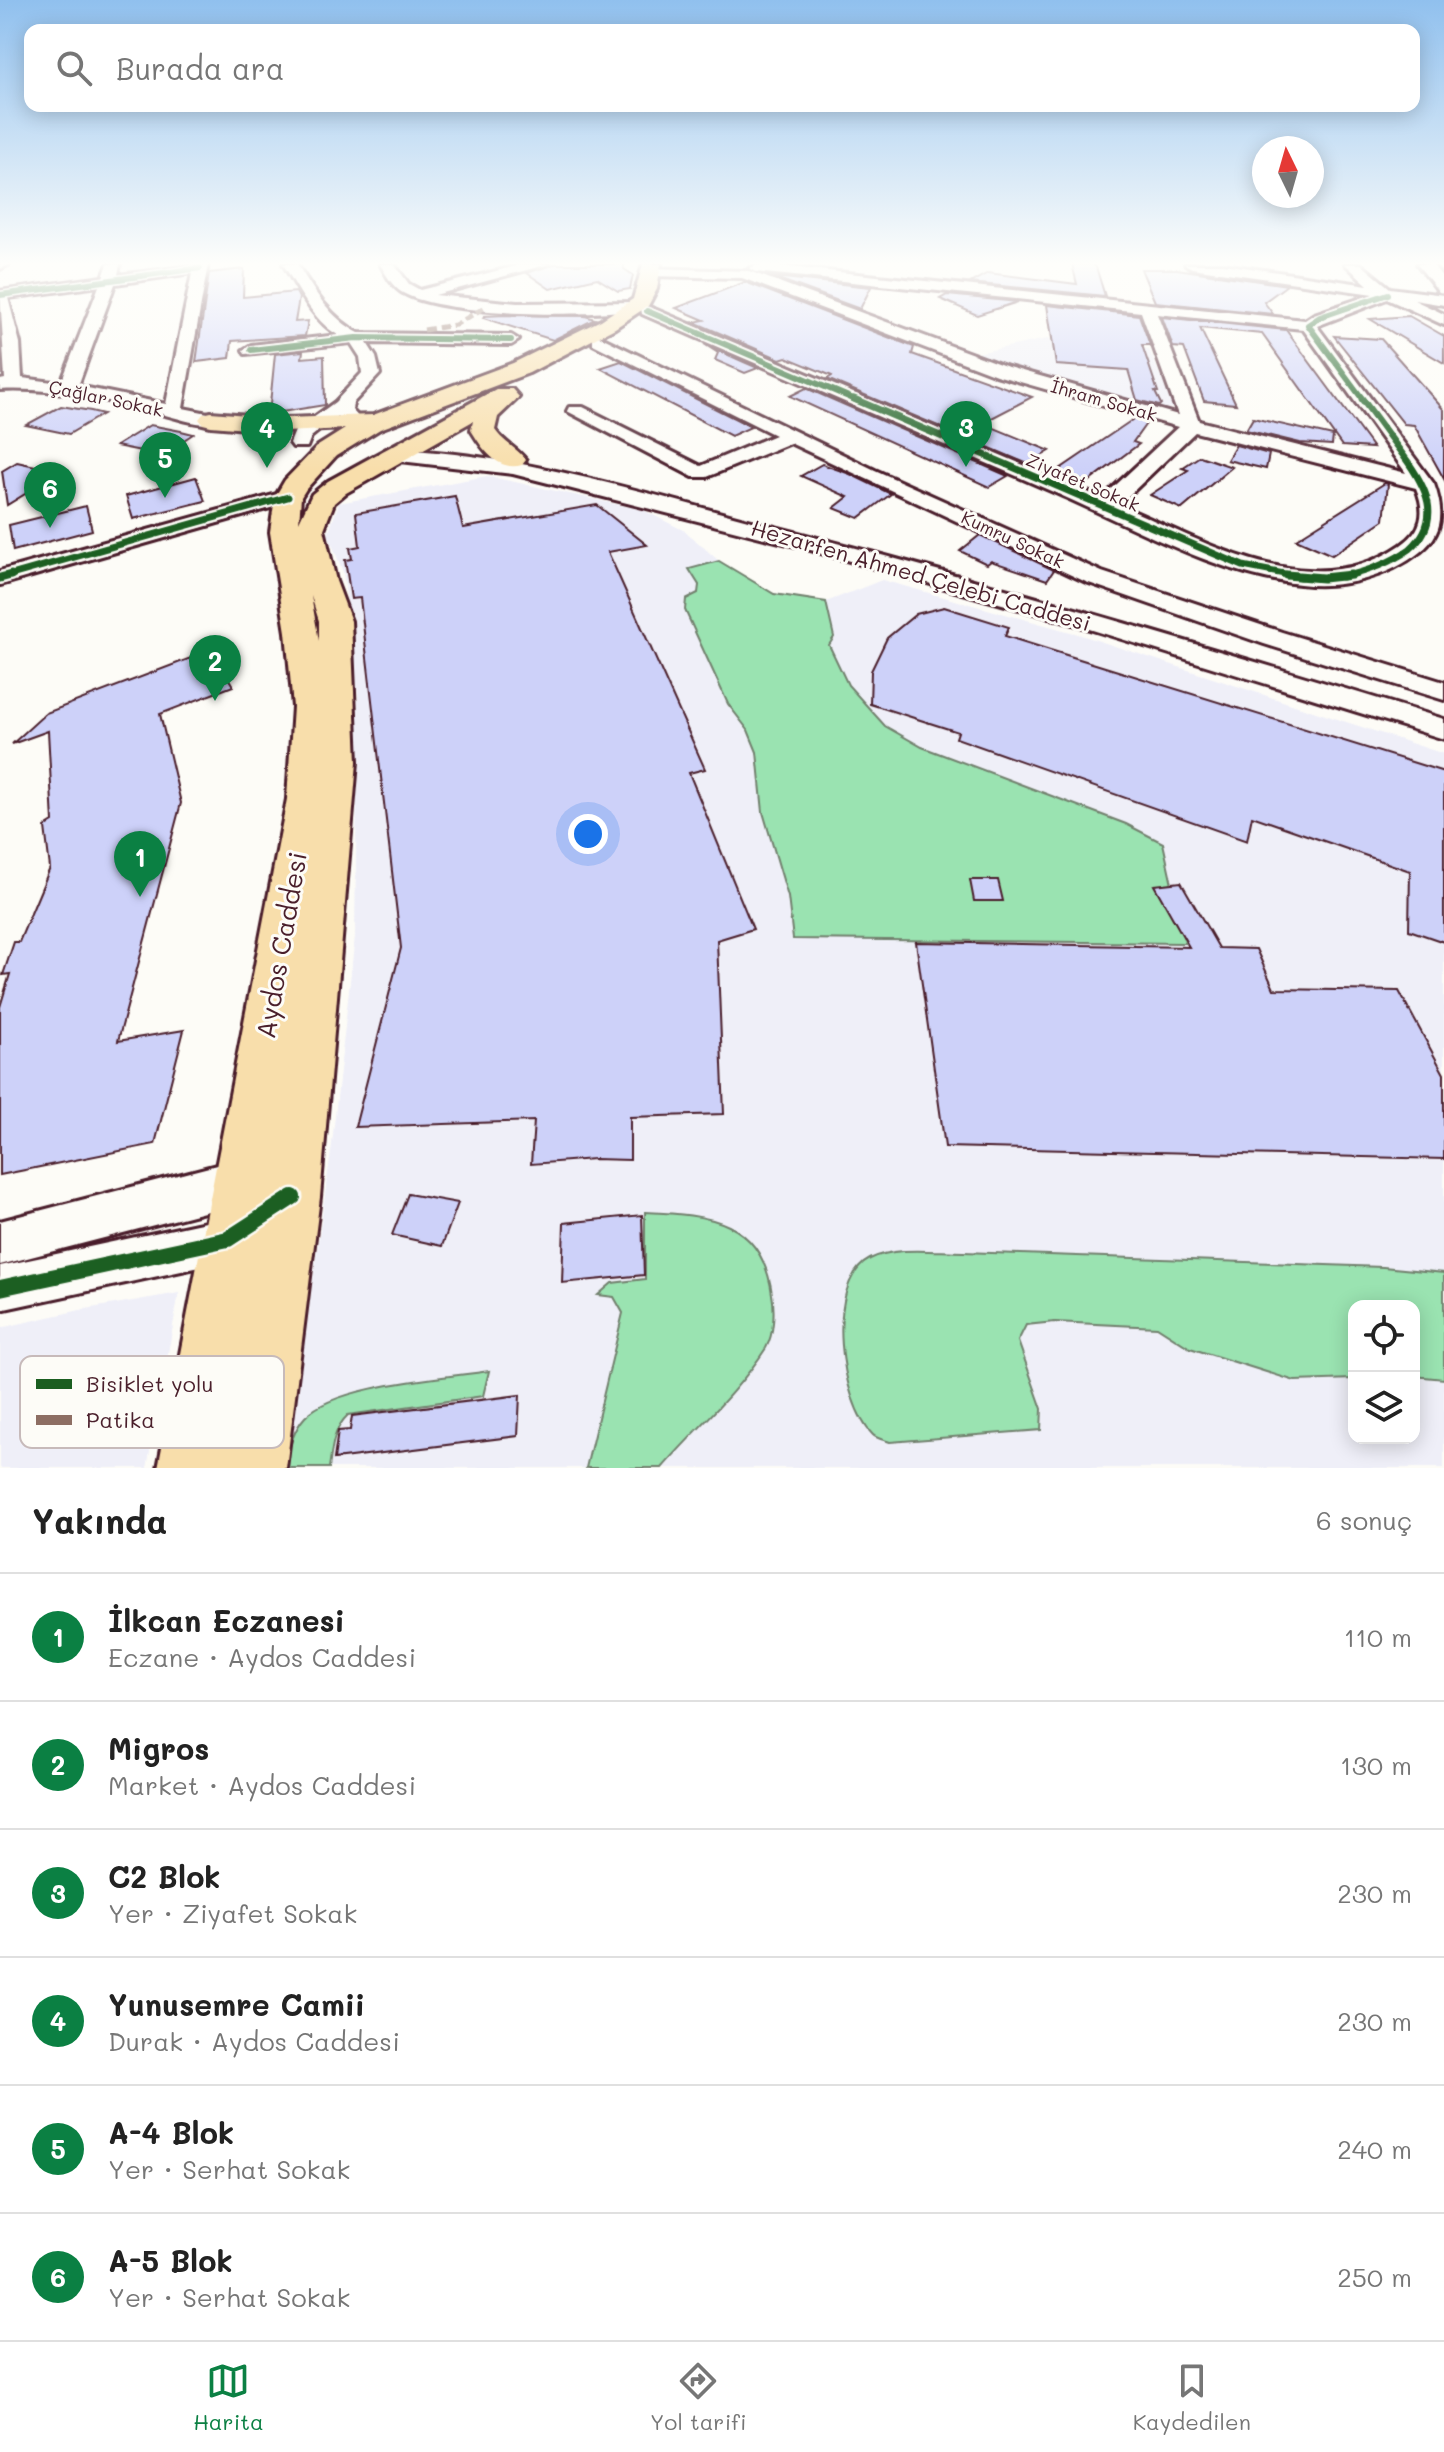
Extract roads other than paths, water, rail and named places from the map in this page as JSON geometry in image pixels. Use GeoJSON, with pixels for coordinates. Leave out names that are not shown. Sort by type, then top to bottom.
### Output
{"type":"FeatureCollection","features":[{"type":"Feature","properties":{"kind":"main road","name":"Aydos Caddesi"},"geometry":{"type":"LineString","coordinates":[[270,1356],[293,1197],[338,762],[335,621],[321,581],[310,529],[322,500],[388,437],[591,333]]}},
{"type":"Feature","properties":{"kind":"main road"},"geometry":{"type":"LineString","coordinates":[[211,419],[388,437],[428,434],[525,383],[610,333]]}},
{"type":"Feature","properties":{"kind":"main road"},"geometry":{"type":"LineString","coordinates":[[513,460],[494,447],[483,426],[487,415],[525,383]]}},
{"type":"Feature","properties":{"kind":"main road"},"geometry":{"type":"LineString","coordinates":[[211,419],[320,429],[356,453],[421,422],[428,434]]}},
{"type":"Feature","properties":{"kind":"main road"},"geometry":{"type":"LineString","coordinates":[[288,497],[315,461],[320,429]]}},
{"type":"Feature","properties":{"kind":"main road","name":"Aydos Caddesi"},"geometry":{"type":"LineString","coordinates":[[209,1356],[306,799],[310,707],[302,632],[284,532],[288,497]]}},
{"type":"Feature","properties":{"kind":"main road","name":"Aydos Caddesi"},"geometry":{"type":"LineString","coordinates":[[190,1468],[193,1448]]}},
{"type":"Feature","properties":{"kind":"main road","name":"Aydos Caddesi"},"geometry":{"type":"LineString","coordinates":[[254,1468],[257,1448]]}},
{"type":"Feature","properties":{"kind":"street"},"geometry":{"type":"LineString","coordinates":[[7,385],[12,343],[9,333]]}},
{"type":"Feature","properties":{"kind":"street"},"geometry":{"type":"LineString","coordinates":[[68,389],[89,333]]}},
{"type":"Feature","properties":{"kind":"street"},"geometry":{"type":"LineString","coordinates":[[173,412],[190,333]]}},
{"type":"Feature","properties":{"kind":"street"},"geometry":{"type":"LineString","coordinates":[[320,429],[371,374],[368,357],[356,338],[346,333]]}},
{"type":"Feature","properties":{"kind":"street","name":"Ziyafet Sokak"},"geometry":{"type":"LineString","coordinates":[[698,333],[1243,566],[1312,578],[1360,574],[1382,565],[1425,536],[1432,524],[1434,496]]}},
{"type":"Feature","properties":{"kind":"street","name":"İhram Sokak"},"geometry":{"type":"LineString","coordinates":[[928,333],[1002,371],[1434,496]]}},
{"type":"Feature","properties":{"kind":"street"},"geometry":{"type":"LineString","coordinates":[[1104,508],[1191,425],[1157,333]]}},
{"type":"Feature","properties":{"kind":"street"},"geometry":{"type":"LineString","coordinates":[[1314,333],[1434,496]]}},
{"type":"Feature","properties":{"kind":"street"},"geometry":{"type":"LineString","coordinates":[[251,350],[356,338],[511,340]]}},
{"type":"Feature","properties":{"kind":"street","name":"Kumru Sokak"},"geometry":{"type":"LineString","coordinates":[[599,341],[790,436],[1094,577],[1287,643],[1444,691]]}},
{"type":"Feature","properties":{"kind":"street","name":"Çağlar Sokak"},"geometry":{"type":"LineString","coordinates":[[7,385],[36,383],[211,419]]}},
{"type":"Feature","properties":{"kind":"street"},"geometry":{"type":"LineString","coordinates":[[576,411],[700,473],[790,436]]}},
{"type":"Feature","properties":{"kind":"street","name":"Hezarfen Ahmed Çelebi Caddesi"},"geometry":{"type":"LineString","coordinates":[[428,434],[513,460],[673,497],[1032,592],[1444,714]]}},
{"type":"Feature","properties":{"kind":"street","name":"Hezarfen Ahmed Çelebi Caddesi"},"geometry":{"type":"LineString","coordinates":[[388,437],[435,455],[579,484],[769,531],[1118,630],[1444,729]]}},
{"type":"Feature","properties":{"kind":"street"},"geometry":{"type":"LineString","coordinates":[[0,578],[288,497]]}},
{"type":"Feature","properties":{"kind":"street"},"geometry":{"type":"LineString","coordinates":[[0,1243],[240,1180],[293,1197]]}},
{"type":"Feature","properties":{"kind":"street"},"geometry":{"type":"LineString","coordinates":[[0,1288],[228,1239],[293,1197]]}},
{"type":"Feature","properties":{"kind":"place","name":"C2 Blok"},"geometry":{"type":"Point","coordinates":[966,467]}},
{"type":"Feature","properties":{"kind":"place","name":"Yunusemre Camii"},"geometry":{"type":"Point","coordinates":[267,468]}},
{"type":"Feature","properties":{"kind":"place","name":"A-4 Blok"},"geometry":{"type":"Point","coordinates":[165,498]}},
{"type":"Feature","properties":{"kind":"place","name":"A-5 Blok"},"geometry":{"type":"Point","coordinates":[50,528]}},
{"type":"Feature","properties":{"kind":"place","name":"Migros"},"geometry":{"type":"Point","coordinates":[215,701]}},
{"type":"Feature","properties":{"kind":"place","name":"İlkcan Eczanesi"},"geometry":{"type":"Point","coordinates":[140,897]}}]}
